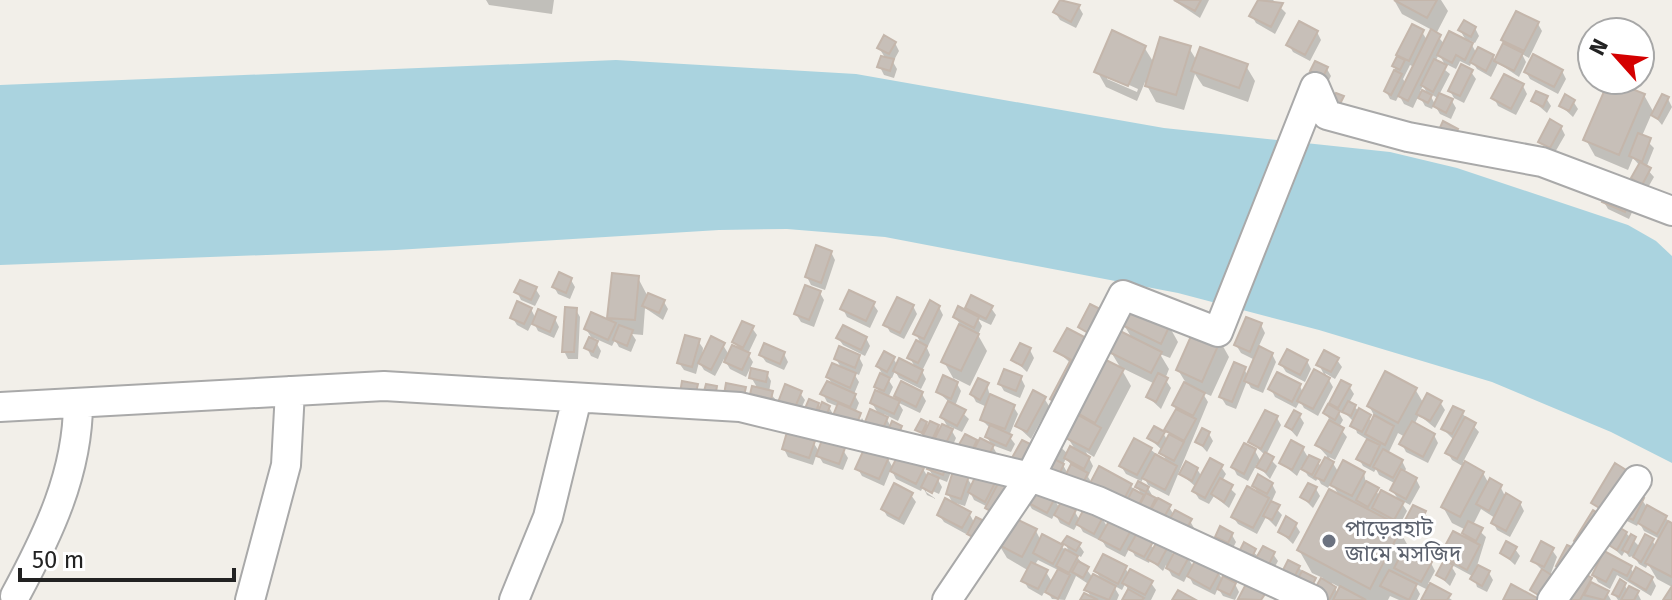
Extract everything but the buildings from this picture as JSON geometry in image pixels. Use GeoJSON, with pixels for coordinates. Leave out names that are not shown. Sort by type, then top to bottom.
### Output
{"type":"FeatureCollection","features":[{"type":"Feature","properties":{"kind":"street"},"geometry":{"type":"LineString","coordinates":[[947,600],[1030,477],[1123,295],[1218,332],[1315,87],[1327,115],[1408,137],[1542,162],[1672,211]]}},
{"type":"Feature","properties":{"kind":"street"},"geometry":{"type":"LineString","coordinates":[[0,407],[384,386],[740,407],[1030,477],[1098,501],[1313,600]]}},
{"type":"Feature","properties":{"kind":"street"},"geometry":{"type":"LineString","coordinates":[[250,600],[286,465],[290,391]]}},
{"type":"Feature","properties":{"kind":"street"},"geometry":{"type":"LineString","coordinates":[[514,600],[548,517],[577,398]]}},
{"type":"Feature","properties":{"kind":"street"},"geometry":{"type":"LineString","coordinates":[[15,596],[41,548],[63,492],[78,441],[78,403]]}},
{"type":"Feature","properties":{"kind":"street"},"geometry":{"type":"LineString","coordinates":[[1552,600],[1637,480]]}},
{"type":"Feature","properties":{"kind":"water"},"geometry":{"type":"Polygon","coordinates":[[[616,60],[856,74],[1164,128],[1390,152],[1457,168],[1628,225],[1656,241],[1672,256],[1672,463],[1611,432],[1492,382],[1319,330],[1178,293],[885,237],[787,229],[719,230],[396,250],[0,265],[0,85],[616,60]]]}},
{"type":"Feature","properties":{"kind":"place","name":"পাড়েরহাট জামে মসজিদ"},"geometry":{"type":"Point","coordinates":[1329,541]}}]}
